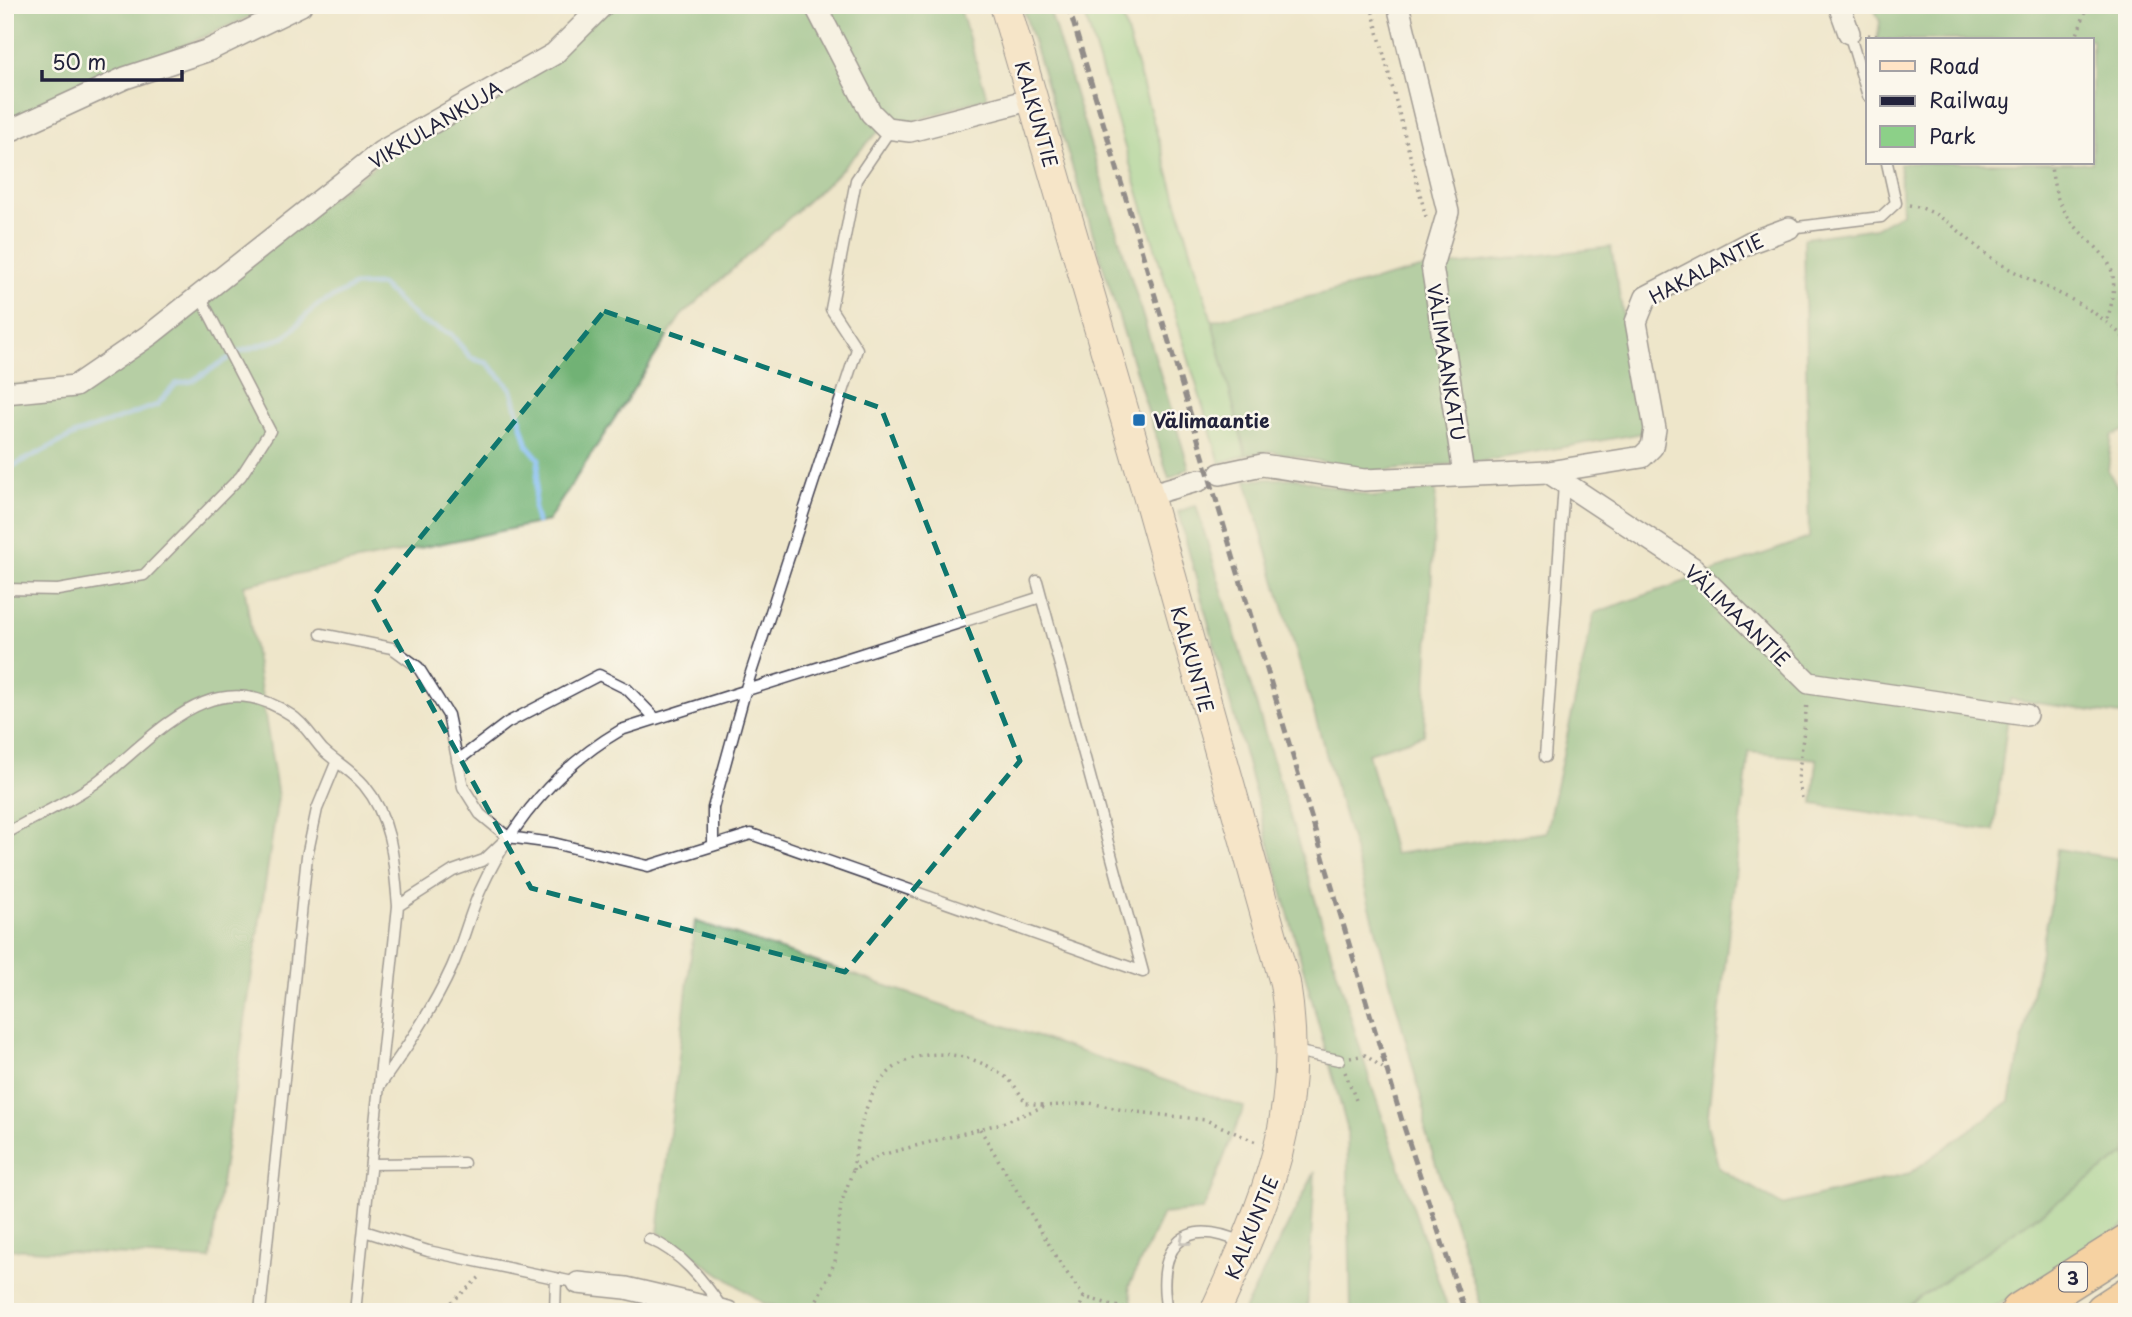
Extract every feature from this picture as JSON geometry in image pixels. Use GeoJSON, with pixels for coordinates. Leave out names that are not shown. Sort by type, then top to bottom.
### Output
{"type":"FeatureCollection","features":[{"type":"Feature","properties":{"kind":"highway","name":"3"},"geometry":{"type":"LineString","coordinates":[[2020,1312],[2127,1244]]}},
{"type":"Feature","properties":{"kind":"highway","name":"3"},"geometry":{"type":"LineString","coordinates":[[2104,1312],[2127,1297]]}},
{"type":"Feature","properties":{"kind":"street"},"geometry":{"type":"LineString","coordinates":[[5,133],[125,78],[209,50],[301,5]]}},
{"type":"Feature","properties":{"kind":"street","name":"VIKKULANKUJA"},"geometry":{"type":"LineString","coordinates":[[5,393],[75,386],[151,334],[381,152],[554,54],[603,5]]}},
{"type":"Feature","properties":{"kind":"street"},"geometry":{"type":"LineString","coordinates":[[816,5],[871,113],[890,130],[910,131],[1033,99]]}},
{"type":"Feature","properties":{"kind":"street","name":"KALKUNTIE"},"geometry":{"type":"LineString","coordinates":[[1005,5],[1148,495],[1285,984],[1290,1018],[1290,1097],[1278,1160],[1246,1244],[1215,1312]]}},
{"type":"Feature","properties":{"kind":"street","name":"VÄLIMAANKATU"},"geometry":{"type":"LineString","coordinates":[[1398,5],[1448,212],[1432,266],[1464,474]]}},
{"type":"Feature","properties":{"kind":"street"},"geometry":{"type":"LineString","coordinates":[[1839,5],[1849,33]]}},
{"type":"Feature","properties":{"kind":"street","name":"HAKALANTIE"},"geometry":{"type":"LineString","coordinates":[[1556,478],[1642,457],[1652,447],[1655,429],[1636,322],[1646,297],[1751,242],[1789,228]]}},
{"type":"Feature","properties":{"kind":"street"},"geometry":{"type":"LineString","coordinates":[[1220,474],[1262,465],[1364,480],[1400,481],[1464,474],[1556,478]]}},
{"type":"Feature","properties":{"kind":"street","name":"VÄLIMAANTIE"},"geometry":{"type":"LineString","coordinates":[[1556,478],[1693,568],[1809,683]]}},
{"type":"Feature","properties":{"kind":"street"},"geometry":{"type":"LineString","coordinates":[[1148,495],[1199,480]]}},
{"type":"Feature","properties":{"kind":"street"},"geometry":{"type":"LineString","coordinates":[[1809,683],[2026,715]]}},
{"type":"Feature","properties":{"kind":"street"},"geometry":{"type":"LineString","coordinates":[[579,1283],[625,1288],[725,1311]]}},
{"type":"Feature","properties":{"kind":"lane"},"geometry":{"type":"LineString","coordinates":[[1849,33],[1866,89]]}},
{"type":"Feature","properties":{"kind":"lane"},"geometry":{"type":"LineString","coordinates":[[713,846],[713,808],[746,688],[858,349],[831,309],[856,180],[890,130]]}},
{"type":"Feature","properties":{"kind":"lane"},"geometry":{"type":"LineString","coordinates":[[1887,164],[1896,203]]}},
{"type":"Feature","properties":{"kind":"lane","name":"HAKALANTIE"},"geometry":{"type":"LineString","coordinates":[[1789,228],[1881,217],[1896,203]]}},
{"type":"Feature","properties":{"kind":"lane"},"geometry":{"type":"LineString","coordinates":[[5,589],[58,590],[144,575],[241,476],[270,431],[200,296]]}},
{"type":"Feature","properties":{"kind":"lane"},"geometry":{"type":"LineString","coordinates":[[1545,757],[1556,478]]}},
{"type":"Feature","properties":{"kind":"lane"},"geometry":{"type":"LineString","coordinates":[[321,634],[392,648],[418,667],[448,715],[463,787],[480,814],[508,837],[553,842],[648,866],[751,834],[1143,972],[1037,582]]}},
{"type":"Feature","properties":{"kind":"lane"},"geometry":{"type":"LineString","coordinates":[[398,906],[453,871],[484,859],[508,837],[562,770],[590,748],[621,730],[746,688],[1041,597]]}},
{"type":"Feature","properties":{"kind":"lane"},"geometry":{"type":"LineString","coordinates":[[457,761],[508,723],[598,675],[627,689],[655,718]]}},
{"type":"Feature","properties":{"kind":"lane"},"geometry":{"type":"LineString","coordinates":[[5,834],[93,784],[161,726],[195,705],[229,696],[268,702],[294,716],[336,763],[363,784],[380,810],[393,845],[398,906],[355,1312]]}},
{"type":"Feature","properties":{"kind":"lane"},"geometry":{"type":"LineString","coordinates":[[260,1312],[307,856],[317,809],[336,763]]}},
{"type":"Feature","properties":{"kind":"lane"},"geometry":{"type":"LineString","coordinates":[[379,1087],[416,1034],[447,976],[480,892],[508,837]]}},
{"type":"Feature","properties":{"kind":"lane"},"geometry":{"type":"LineString","coordinates":[[1291,1050],[1339,1060]]}},
{"type":"Feature","properties":{"kind":"lane"},"geometry":{"type":"LineString","coordinates":[[371,1164],[464,1163]]}},
{"type":"Feature","properties":{"kind":"lane"},"geometry":{"type":"LineString","coordinates":[[364,1231],[415,1248],[579,1283]]}},
{"type":"Feature","properties":{"kind":"lane"},"geometry":{"type":"LineString","coordinates":[[1167,1312],[1165,1270],[1181,1238],[1197,1232],[1211,1231],[1246,1244]]}},
{"type":"Feature","properties":{"kind":"lane"},"geometry":{"type":"LineString","coordinates":[[649,1239],[666,1247],[691,1268],[725,1311]]}},
{"type":"Feature","properties":{"kind":"lane"},"geometry":{"type":"LineString","coordinates":[[555,1312],[556,1278]]}},
{"type":"Feature","properties":{"kind":"path"},"geometry":{"type":"LineString","coordinates":[[1371,5],[1429,228],[1432,266]]}},
{"type":"Feature","properties":{"kind":"path"},"geometry":{"type":"LineString","coordinates":[[2076,38],[2088,5]]}},
{"type":"Feature","properties":{"kind":"path"},"geometry":{"type":"LineString","coordinates":[[1849,33],[1910,38]]}},
{"type":"Feature","properties":{"kind":"path"},"geometry":{"type":"LineString","coordinates":[[2050,164],[2060,203],[2079,230],[2105,255],[2115,274],[2107,320]]}},
{"type":"Feature","properties":{"kind":"path"},"geometry":{"type":"LineString","coordinates":[[1896,203],[1916,206],[1947,220],[1997,262],[2107,320],[2127,341]]}},
{"type":"Feature","properties":{"kind":"path"},"geometry":{"type":"LineString","coordinates":[[2127,419],[2127,433]]}},
{"type":"Feature","properties":{"kind":"path"},"geometry":{"type":"LineString","coordinates":[[1802,798],[1798,780],[1809,683]]}},
{"type":"Feature","properties":{"kind":"path"},"geometry":{"type":"LineString","coordinates":[[811,1312],[835,1262],[841,1204],[853,1170],[858,1135],[870,1102],[886,1075],[907,1059],[931,1053],[962,1057],[988,1066],[1011,1082],[1026,1102],[1045,1106]]}},
{"type":"Feature","properties":{"kind":"path"},"geometry":{"type":"LineString","coordinates":[[1365,1055],[1387,1071]]}},
{"type":"Feature","properties":{"kind":"path"},"geometry":{"type":"LineString","coordinates":[[1348,1080],[1356,1100]]}},
{"type":"Feature","properties":{"kind":"path"},"geometry":{"type":"LineString","coordinates":[[853,1170],[881,1155],[980,1129],[1045,1106],[1090,1102],[1128,1111],[1206,1120],[1261,1144]]}},
{"type":"Feature","properties":{"kind":"path"},"geometry":{"type":"LineString","coordinates":[[980,1129],[1060,1263],[1084,1297],[1137,1312]]}},
{"type":"Feature","properties":{"kind":"path"},"geometry":{"type":"LineString","coordinates":[[441,1312],[494,1265]]}},
{"type":"Feature","properties":{"kind":"path"},"geometry":{"type":"LineString","coordinates":[[1078,1312],[1084,1297]]}},
{"type":"Feature","properties":{"kind":"highlighted area"},"geometry":{"type":"Polygon","coordinates":[[[604,311],[881,408],[1020,761],[845,972],[531,888],[372,597],[604,311]]]}},
{"type":"Feature","properties":{"kind":"green space"},"geometry":{"type":"Polygon","coordinates":[[[5,5],[276,5],[5,124],[5,5]]]}},
{"type":"Feature","properties":{"kind":"green space"},"geometry":{"type":"Polygon","coordinates":[[[611,5],[959,5],[987,97],[903,125],[887,123],[832,179],[681,316],[548,521],[244,585],[278,797],[210,1259],[5,1249],[5,384],[75,386],[385,158],[611,5]]]}},
{"type":"Feature","properties":{"kind":"green space"},"geometry":{"type":"Polygon","coordinates":[[[1022,5],[1048,5],[1189,468],[1169,479],[1022,5]]]}},
{"type":"Feature","properties":{"kind":"green space"},"geometry":{"type":"Polygon","coordinates":[[[1082,5],[1119,5],[1212,321],[1246,455],[1220,463],[1082,5]]]}},
{"type":"Feature","properties":{"kind":"green space"},"geometry":{"type":"Polygon","coordinates":[[[1862,5],[2127,5],[2127,429],[2112,436],[2108,471],[2127,502],[2127,716],[2010,699],[1994,831],[1813,804],[1817,759],[1749,752],[1707,1124],[1719,1168],[1782,1205],[1910,1173],[2010,1101],[2050,907],[2057,849],[2127,860],[2127,1153],[1899,1312],[1483,1312],[1425,1130],[1425,1112],[1362,877],[1246,480],[1296,478],[1374,497],[1436,489],[1424,735],[1368,753],[1394,854],[1546,832],[1594,613],[1809,538],[1804,238],[1875,228],[1902,213],[1900,164],[2094,164],[2094,38],[1877,38],[1880,22],[1873,6],[1862,5]]]}},
{"type":"Feature","properties":{"kind":"green space"},"geometry":{"type":"Polygon","coordinates":[[[1611,247],[1644,433],[1484,461],[1373,472],[1270,451],[1246,455],[1212,321],[1420,269],[1611,247]]]}},
{"type":"Feature","properties":{"kind":"green space"},"geometry":{"type":"Polygon","coordinates":[[[1196,505],[1370,1081],[1449,1312],[1351,1312],[1347,1128],[1178,512],[1196,505]]]}},
{"type":"Feature","properties":{"kind":"green space"},"geometry":{"type":"Polygon","coordinates":[[[695,921],[1244,1107],[1203,1210],[1163,1214],[1129,1286],[1134,1312],[797,1312],[763,1303],[658,1232],[695,921]]]}},
{"type":"Feature","properties":{"kind":"green space"},"geometry":{"type":"Polygon","coordinates":[[[2127,1153],[2127,1225],[1986,1312],[1899,1312],[2127,1153]]]}},
{"type":"Feature","properties":{"kind":"green space"},"geometry":{"type":"Polygon","coordinates":[[[1315,1172],[1307,1312],[1243,1312],[1315,1172]]]}},
{"type":"Feature","properties":{"kind":"waterway"},"geometry":{"type":"LineString","coordinates":[[5,470],[76,434],[157,405],[176,384],[192,381],[239,352],[285,337],[315,307],[354,286],[381,285],[420,321],[451,334],[471,358],[487,363],[511,388],[528,446],[539,459],[534,509],[537,522]]}},
{"type":"Feature","properties":{"kind":"railway"},"geometry":{"type":"LineString","coordinates":[[1068,5],[1403,1124],[1465,1312]]}},
{"type":"Feature","properties":{"kind":"place","name":"Välimaantie"},"geometry":{"type":"Point","coordinates":[1139,420]}}]}
